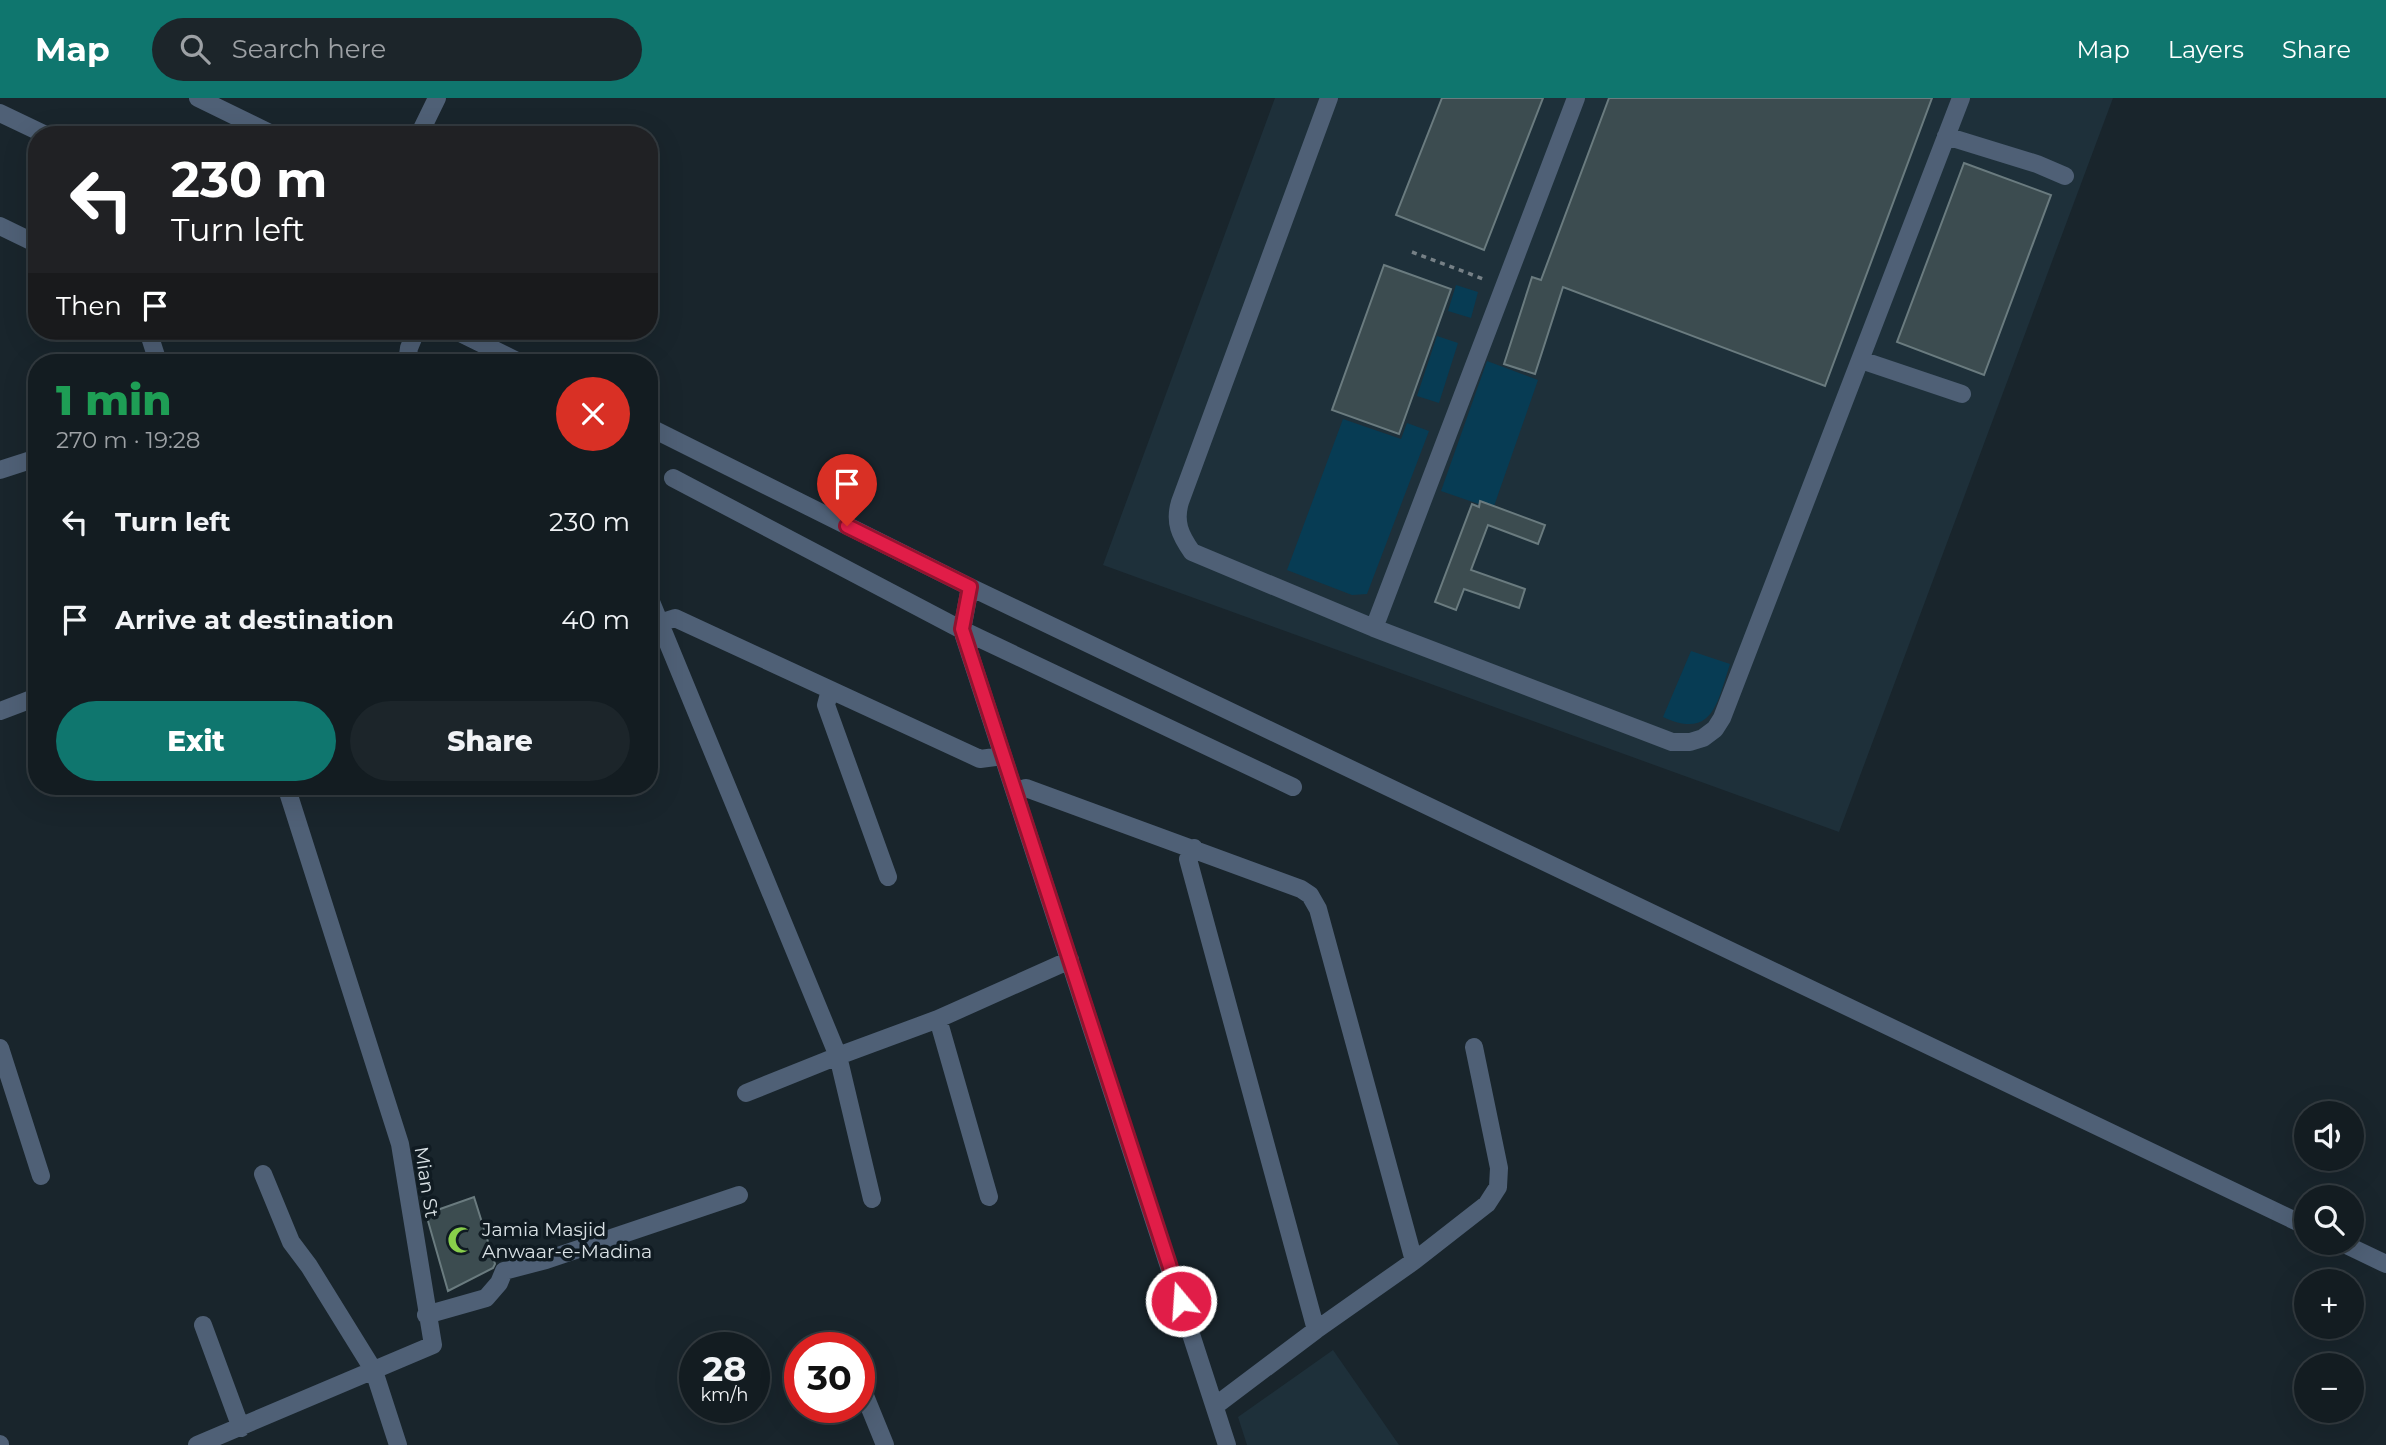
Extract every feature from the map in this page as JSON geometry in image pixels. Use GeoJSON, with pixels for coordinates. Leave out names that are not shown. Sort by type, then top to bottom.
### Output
{"type":"FeatureCollection","features":[{"type":"Feature","properties":{"kind":"street"},"geometry":{"type":"LineString","coordinates":[[198,98],[256,126]]}},
{"type":"Feature","properties":{"kind":"street"},"geometry":{"type":"LineString","coordinates":[[423,126],[437,98]]}},
{"type":"Feature","properties":{"kind":"street"},"geometry":{"type":"LineString","coordinates":[[1329,98],[1176,516],[1181,537],[1192,552],[1374,628],[1672,742],[1690,742],[1703,738],[1715,729],[1722,718],[1961,98]]}},
{"type":"Feature","properties":{"kind":"street"},"geometry":{"type":"LineString","coordinates":[[1374,628],[1576,98]]}},
{"type":"Feature","properties":{"kind":"street"},"geometry":{"type":"LineString","coordinates":[[0,113],[28,126]]}},
{"type":"Feature","properties":{"kind":"street"},"geometry":{"type":"LineString","coordinates":[[1946,136],[2036,164],[2065,176]]}},
{"type":"Feature","properties":{"kind":"street"},"geometry":{"type":"LineString","coordinates":[[0,226],[28,240]]}},
{"type":"Feature","properties":{"kind":"street"},"geometry":{"type":"LineString","coordinates":[[474,340],[503,354]]}},
{"type":"Feature","properties":{"kind":"street"},"geometry":{"type":"LineString","coordinates":[[1861,360],[1962,394]]}},
{"type":"Feature","properties":{"kind":"street"},"geometry":{"type":"LineString","coordinates":[[658,431],[970,587],[2294,1220]]}},
{"type":"Feature","properties":{"kind":"street"},"geometry":{"type":"LineString","coordinates":[[4,465],[28,460]]}},
{"type":"Feature","properties":{"kind":"street"},"geometry":{"type":"LineString","coordinates":[[673,478],[962,629],[1293,787]]}},
{"type":"Feature","properties":{"kind":"street"},"geometry":{"type":"LineString","coordinates":[[970,587],[962,629],[1227,1445]]}},
{"type":"Feature","properties":{"kind":"street"},"geometry":{"type":"LineString","coordinates":[[658,624],[675,618],[980,759],[1003,756]]}},
{"type":"Feature","properties":{"kind":"street"},"geometry":{"type":"LineString","coordinates":[[658,634],[838,1056],[872,1199]]}},
{"type":"Feature","properties":{"kind":"street"},"geometry":{"type":"LineString","coordinates":[[830,690],[826,705],[888,877]]}},
{"type":"Feature","properties":{"kind":"street"},"geometry":{"type":"LineString","coordinates":[[0,711],[28,700]]}},
{"type":"Feature","properties":{"kind":"street"},"geometry":{"type":"LineString","coordinates":[[1015,790],[1026,788],[1194,848],[1301,889],[1315,901],[1414,1261]]}},
{"type":"Feature","properties":{"kind":"street","name":"Mian St"},"geometry":{"type":"LineString","coordinates":[[197,1445],[433,1345],[400,1144],[289,795]]}},
{"type":"Feature","properties":{"kind":"street"},"geometry":{"type":"LineString","coordinates":[[1194,848],[1188,859],[1316,1330]]}},
{"type":"Feature","properties":{"kind":"street"},"geometry":{"type":"LineString","coordinates":[[746,1093],[938,1019],[1070,960]]}},
{"type":"Feature","properties":{"kind":"street"},"geometry":{"type":"LineString","coordinates":[[938,1019],[989,1198]]}},
{"type":"Feature","properties":{"kind":"street"},"geometry":{"type":"LineString","coordinates":[[1215,1406],[1414,1261],[1487,1204],[1498,1187],[1499,1168],[1474,1047]]}},
{"type":"Feature","properties":{"kind":"street"},"geometry":{"type":"LineString","coordinates":[[0,1048],[41,1176]]}},
{"type":"Feature","properties":{"kind":"street"},"geometry":{"type":"LineString","coordinates":[[263,1174],[291,1242],[309,1266],[374,1371],[398,1445]]}},
{"type":"Feature","properties":{"kind":"street"},"geometry":{"type":"LineString","coordinates":[[426,1315],[486,1298],[499,1283],[504,1270],[546,1260],[739,1195]]}},
{"type":"Feature","properties":{"kind":"street"},"geometry":{"type":"LineString","coordinates":[[2364,1253],[2386,1264]]}},
{"type":"Feature","properties":{"kind":"street"},"geometry":{"type":"LineString","coordinates":[[203,1325],[241,1428]]}},
{"type":"Feature","properties":{"kind":"street"},"geometry":{"type":"LineString","coordinates":[[875,1420],[885,1445]]}},
{"type":"Feature","properties":{"kind":"path"},"geometry":{"type":"LineString","coordinates":[[1412,251],[1504,287]]}},
{"type":"Feature","properties":{"kind":"shaded area"},"geometry":{"type":"Polygon","coordinates":[[[1275,98],[2113,98],[1839,832],[1103,565],[1275,98]]]}},
{"type":"Feature","properties":{"kind":"shaded area"},"geometry":{"type":"Polygon","coordinates":[[[1456,285],[1478,292],[1471,318],[1448,311],[1456,285]]]}},
{"type":"Feature","properties":{"kind":"shaded area"},"geometry":{"type":"Polygon","coordinates":[[[1437,336],[1458,343],[1439,403],[1417,396],[1437,336]]]}},
{"type":"Feature","properties":{"kind":"shaded area"},"geometry":{"type":"Polygon","coordinates":[[[1487,361],[1538,380],[1493,509],[1441,491],[1487,361]]]}},
{"type":"Feature","properties":{"kind":"shaded area"},"geometry":{"type":"Polygon","coordinates":[[[1343,419],[1401,439],[1407,423],[1429,431],[1367,594],[1352,595],[1287,570],[1343,419]]]}},
{"type":"Feature","properties":{"kind":"shaded area"},"geometry":{"type":"Polygon","coordinates":[[[1691,651],[1730,664],[1710,714],[1703,721],[1693,724],[1663,717],[1691,651]]]}},
{"type":"Feature","properties":{"kind":"shaded area"},"geometry":{"type":"Polygon","coordinates":[[[1333,1350],[1399,1445],[1247,1445],[1238,1417],[1333,1350]]]}},
{"type":"Feature","properties":{"kind":"building"},"geometry":{"type":"Polygon","coordinates":[[[1442,98],[1543,98],[1484,250],[1396,215],[1442,98]]]}},
{"type":"Feature","properties":{"kind":"building"},"geometry":{"type":"Polygon","coordinates":[[[1609,98],[1932,98],[1825,386],[1563,287],[1535,374],[1504,364],[1532,277],[1541,280],[1609,98]]]}},
{"type":"Feature","properties":{"kind":"building"},"geometry":{"type":"Polygon","coordinates":[[[1964,163],[2051,195],[1984,375],[1897,342],[1964,163]]]}},
{"type":"Feature","properties":{"kind":"building"},"geometry":{"type":"Polygon","coordinates":[[[1384,265],[1451,289],[1399,434],[1332,410],[1384,265]]]}},
{"type":"Feature","properties":{"kind":"building"},"geometry":{"type":"Polygon","coordinates":[[[1480,501],[1545,525],[1538,544],[1488,525],[1471,570],[1525,589],[1519,608],[1464,589],[1456,610],[1435,602],[1472,504],[1479,507],[1480,501]]]}},
{"type":"Feature","properties":{"kind":"building","name":"Jamia Masjid Anwaar-e-Madina"},"geometry":{"type":"Polygon","coordinates":[[[474,1197],[495,1264],[493,1268],[448,1291],[426,1214],[474,1197]]]}},
{"type":"Feature","properties":{"kind":"place","name":"Jamia Masjid Anwaar-e-Madina"},"geometry":{"type":"Point","coordinates":[461,1240]}},
{"type":"Feature","properties":{"kind":"route"},"geometry":{"type":"LineString","coordinates":[[847,526],[970,587],[962,629],[1181,1301]]}}]}
